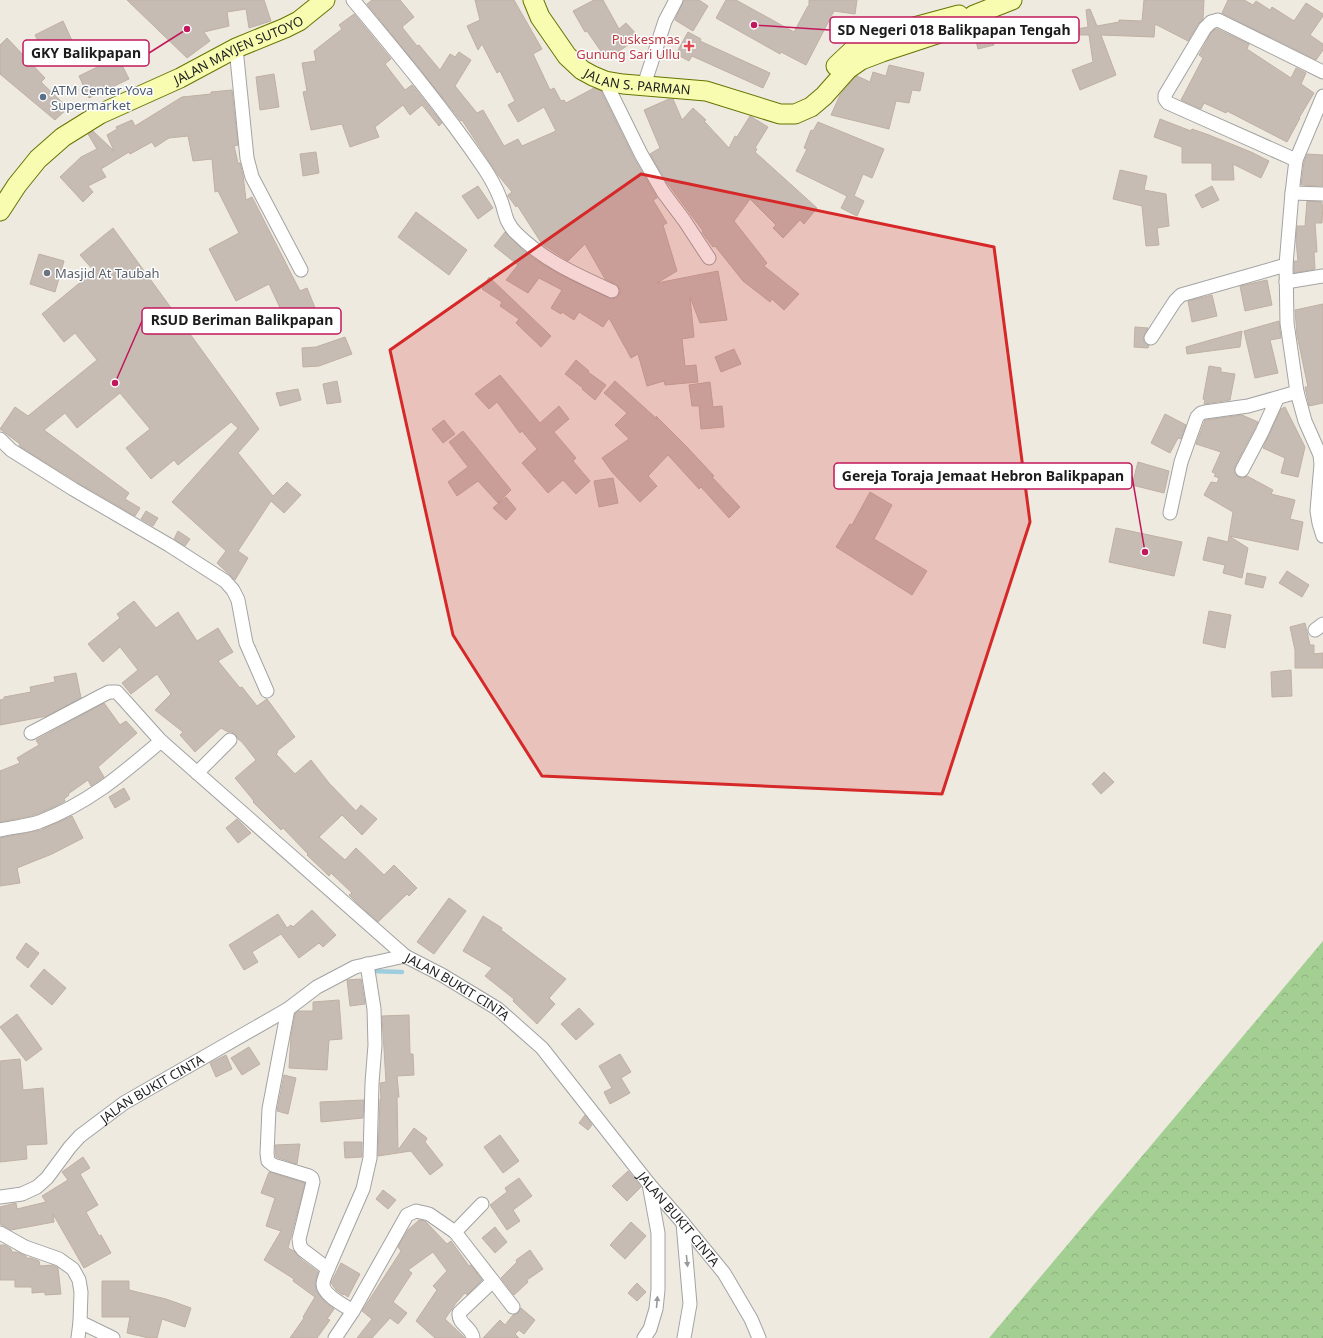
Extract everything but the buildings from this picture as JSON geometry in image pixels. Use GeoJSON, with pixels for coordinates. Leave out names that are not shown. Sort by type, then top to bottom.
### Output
{"type":"FeatureCollection","features":[{"type":"Feature","properties":{"kind":"main road","name":"JALAN MAYJEN SUTOYO"},"geometry":{"type":"LineString","coordinates":[[0,211],[17,185],[38,159],[63,136],[100,114],[180,78],[236,48],[299,21],[325,0]]}},
{"type":"Feature","properties":{"kind":"main road","name":"JALAN S. PARMAN"},"geometry":{"type":"LineString","coordinates":[[533,0],[540,17],[567,56],[582,70],[605,81],[706,91],[753,105],[768,102],[796,102],[810,95],[855,48],[956,15],[974,15],[1012,0]]}},
{"type":"Feature","properties":{"kind":"street"},"geometry":{"type":"LineString","coordinates":[[353,0],[424,85],[484,169],[500,198],[508,224],[512,229],[543,255],[566,270],[612,291]]}},
{"type":"Feature","properties":{"kind":"street"},"geometry":{"type":"LineString","coordinates":[[644,85],[665,21],[676,0]]}},
{"type":"Feature","properties":{"kind":"street"},"geometry":{"type":"LineString","coordinates":[[1296,160],[1168,103],[1165,99],[1165,95],[1205,28],[1211,22],[1218,20],[1323,72]]}},
{"type":"Feature","properties":{"kind":"street"},"geometry":{"type":"LineString","coordinates":[[236,48],[248,158],[252,177],[301,270]]}},
{"type":"Feature","properties":{"kind":"street"},"geometry":{"type":"LineString","coordinates":[[605,81],[640,154],[663,192],[684,220],[709,258]]}},
{"type":"Feature","properties":{"kind":"street"},"geometry":{"type":"LineString","coordinates":[[1323,96],[1320,109],[1296,160],[1286,265],[1287,323],[1297,392],[1305,421],[1320,455],[1321,464],[1317,511],[1323,536]]}},
{"type":"Feature","properties":{"kind":"street"},"geometry":{"type":"LineString","coordinates":[[1292,193],[1323,194]]}},
{"type":"Feature","properties":{"kind":"street"},"geometry":{"type":"LineString","coordinates":[[1151,338],[1174,301],[1181,295],[1286,265]]}},
{"type":"Feature","properties":{"kind":"street"},"geometry":{"type":"LineString","coordinates":[[1286,282],[1323,276]]}},
{"type":"Feature","properties":{"kind":"street"},"geometry":{"type":"LineString","coordinates":[[1170,513],[1181,462],[1199,415],[1205,412],[1248,406],[1277,399],[1297,392]]}},
{"type":"Feature","properties":{"kind":"street"},"geometry":{"type":"LineString","coordinates":[[1242,470],[1277,399]]}},
{"type":"Feature","properties":{"kind":"street"},"geometry":{"type":"LineString","coordinates":[[0,439],[11,450],[45,470],[73,490],[168,545],[225,581],[233,590],[238,600],[246,643],[267,692]]}},
{"type":"Feature","properties":{"kind":"street"},"geometry":{"type":"LineString","coordinates":[[31,733],[109,692],[117,692],[161,741],[405,956]]}},
{"type":"Feature","properties":{"kind":"street"},"geometry":{"type":"LineString","coordinates":[[197,774],[230,740]]}},
{"type":"Feature","properties":{"kind":"street"},"geometry":{"type":"LineString","coordinates":[[0,830],[38,822],[79,804],[114,781],[161,741]]}},
{"type":"Feature","properties":{"kind":"street","name":"JALAN BUKIT CINTA"},"geometry":{"type":"LineString","coordinates":[[0,1197],[22,1194],[37,1187],[47,1178],[80,1136],[124,1103],[288,1009],[317,987],[355,967],[405,956],[442,975],[498,1009],[542,1048],[649,1184],[724,1273],[751,1319],[759,1338]]}},
{"type":"Feature","properties":{"kind":"street"},"geometry":{"type":"LineString","coordinates":[[353,1311],[326,1293],[323,1289],[323,1283],[363,1189],[370,1158],[372,1083],[375,1045],[374,1010],[367,964]]}},
{"type":"Feature","properties":{"kind":"street"},"geometry":{"type":"LineString","coordinates":[[288,1009],[269,1109],[268,1161],[273,1165],[312,1178],[313,1182],[299,1239],[300,1246],[328,1269]]}},
{"type":"Feature","properties":{"kind":"street"},"geometry":{"type":"LineString","coordinates":[[644,1338],[650,1329],[656,1309],[658,1290],[658,1233],[649,1184]]}},
{"type":"Feature","properties":{"kind":"street"},"geometry":{"type":"LineString","coordinates":[[455,1232],[482,1204]]}},
{"type":"Feature","properties":{"kind":"street"},"geometry":{"type":"LineString","coordinates":[[335,1338],[353,1311],[406,1216],[416,1211],[429,1214],[455,1232],[513,1307]]}},
{"type":"Feature","properties":{"kind":"street"},"geometry":{"type":"LineString","coordinates":[[683,1223],[690,1304],[684,1338]]}},
{"type":"Feature","properties":{"kind":"street"},"geometry":{"type":"LineString","coordinates":[[0,1233],[25,1247],[59,1259],[73,1269],[79,1280],[81,1292],[78,1338]]}},
{"type":"Feature","properties":{"kind":"street"},"geometry":{"type":"LineString","coordinates":[[472,1338],[471,1331],[461,1322],[459,1313],[493,1281]]}},
{"type":"Feature","properties":{"kind":"street"},"geometry":{"type":"LineString","coordinates":[[80,1322],[113,1338]]}},
{"type":"Feature","properties":{"kind":"highlighted area"},"geometry":{"type":"Polygon","coordinates":[[[641,174],[994,247],[1030,522],[942,794],[542,776],[453,635],[390,350],[641,174]]]}},
{"type":"Feature","properties":{"kind":"green space"},"geometry":{"type":"Polygon","coordinates":[[[1323,941],[1323,1338],[989,1338],[1323,941]]]}},
{"type":"Feature","properties":{"kind":"waterway"},"geometry":{"type":"LineString","coordinates":[[370,971],[402,972]]}},
{"type":"Feature","properties":{"kind":"place","name":"SD Negeri 018 Balikpapan Tengah"},"geometry":{"type":"Point","coordinates":[754,25]}},
{"type":"Feature","properties":{"kind":"place","name":"GKY Balikpapan"},"geometry":{"type":"Point","coordinates":[187,29]}},
{"type":"Feature","properties":{"kind":"place","name":"Puskesmas Gunung Sari Ullu"},"geometry":{"type":"Point","coordinates":[689,46]}},
{"type":"Feature","properties":{"kind":"place","name":"ATM Center Yova Supermarket"},"geometry":{"type":"Point","coordinates":[43,97]}},
{"type":"Feature","properties":{"kind":"place","name":"Masjid At Taubah"},"geometry":{"type":"Point","coordinates":[47,273]}},
{"type":"Feature","properties":{"kind":"place","name":"RSUD Beriman Balikpapan"},"geometry":{"type":"Point","coordinates":[115,383]}},
{"type":"Feature","properties":{"kind":"place","name":"Gereja Toraja Jemaat Hebron Balikpapan"},"geometry":{"type":"Point","coordinates":[1145,552]}}]}
